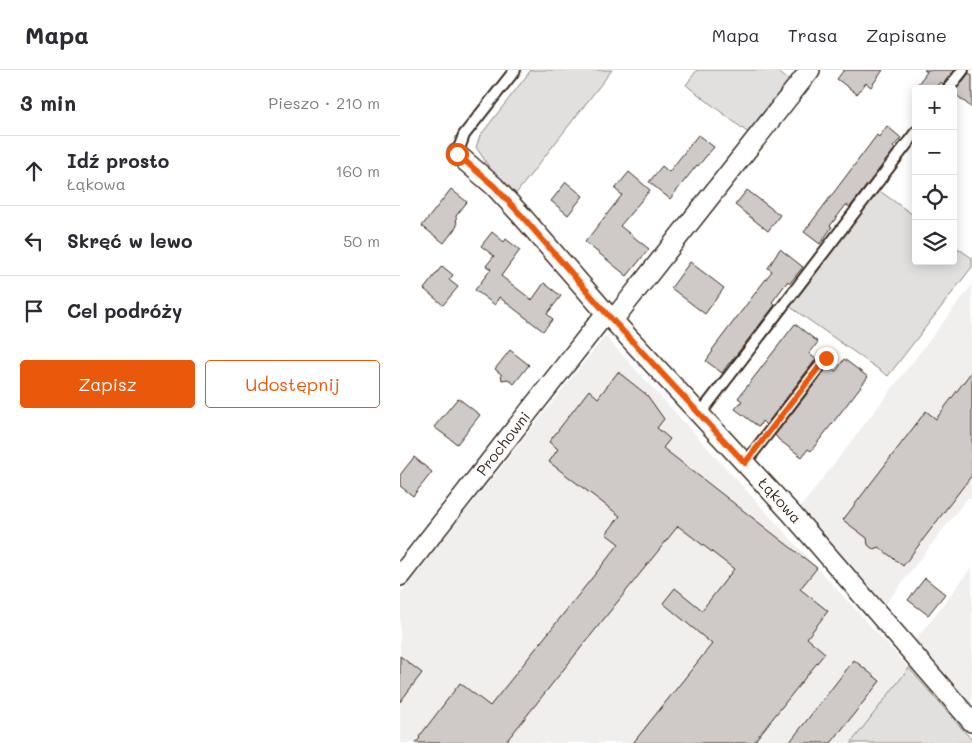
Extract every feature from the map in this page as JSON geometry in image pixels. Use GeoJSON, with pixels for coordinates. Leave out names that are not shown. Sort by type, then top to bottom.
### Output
{"type":"FeatureCollection","features":[{"type":"Feature","properties":{"kind":"street","name":"Prochowni"},"geometry":{"type":"LineString","coordinates":[[400,576],[810,70]]}},
{"type":"Feature","properties":{"kind":"street","name":"Łąkowa"},"geometry":{"type":"LineString","coordinates":[[457,154],[494,186],[521,215],[610,317],[797,520],[972,722]]}},
{"type":"Feature","properties":{"kind":"lane"},"geometry":{"type":"LineString","coordinates":[[457,154],[464,135],[514,70]]}},
{"type":"Feature","properties":{"kind":"lane"},"geometry":{"type":"LineString","coordinates":[[951,85],[963,70]]}},
{"type":"Feature","properties":{"kind":"lane"},"geometry":{"type":"LineString","coordinates":[[700,414],[912,137]]}},
{"type":"Feature","properties":{"kind":"lane"},"geometry":{"type":"LineString","coordinates":[[745,463],[826,358]]}},
{"type":"Feature","properties":{"kind":"shaded area"},"geometry":{"type":"Polygon","coordinates":[[[531,70],[612,70],[514,196],[491,170],[476,147],[480,136],[531,70]]]}},
{"type":"Feature","properties":{"kind":"shaded area"},"geometry":{"type":"Polygon","coordinates":[[[697,70],[776,70],[791,82],[751,135],[686,85],[697,70]]]}},
{"type":"Feature","properties":{"kind":"shaded area"},"geometry":{"type":"Polygon","coordinates":[[[877,189],[912,214],[912,265],[957,265],[957,248],[972,258],[972,267],[888,376],[789,306],[877,189]]]}},
{"type":"Feature","properties":{"kind":"shaded area"},"geometry":{"type":"Polygon","coordinates":[[[972,285],[972,500],[968,497],[885,605],[799,509],[972,285]]]}},
{"type":"Feature","properties":{"kind":"shaded area"},"geometry":{"type":"Polygon","coordinates":[[[605,336],[909,668],[851,743],[400,743],[400,594],[605,336]]]}},
{"type":"Feature","properties":{"kind":"shaded area"},"geometry":{"type":"Polygon","coordinates":[[[972,567],[972,707],[971,708],[914,642],[972,567]]]}},
{"type":"Feature","properties":{"kind":"shaded area"},"geometry":{"type":"Polygon","coordinates":[[[909,668],[972,740],[972,743],[851,743],[909,668]]]}},
{"type":"Feature","properties":{"kind":"building"},"geometry":{"type":"Polygon","coordinates":[[[844,70],[883,70],[871,87],[866,83],[857,94],[837,79],[844,70]]]}},
{"type":"Feature","properties":{"kind":"building"},"geometry":{"type":"Polygon","coordinates":[[[924,70],[954,70],[943,84],[940,82],[938,85],[917,85],[927,72],[924,70]]]}},
{"type":"Feature","properties":{"kind":"building"},"geometry":{"type":"Polygon","coordinates":[[[969,73],[972,75],[972,108],[957,96],[957,89],[969,73]]]}},
{"type":"Feature","properties":{"kind":"building"},"geometry":{"type":"Polygon","coordinates":[[[887,126],[901,138],[893,147],[895,149],[850,207],[846,205],[830,226],[832,227],[820,244],[804,232],[877,135],[879,137],[887,126]]]}},
{"type":"Feature","properties":{"kind":"building"},"geometry":{"type":"Polygon","coordinates":[[[698,135],[714,147],[670,199],[649,182],[662,166],[669,172],[698,135]]]}},
{"type":"Feature","properties":{"kind":"building"},"geometry":{"type":"Polygon","coordinates":[[[629,172],[650,190],[620,226],[649,249],[627,276],[585,242],[622,195],[615,189],[629,172]]]}},
{"type":"Feature","properties":{"kind":"building"},"geometry":{"type":"Polygon","coordinates":[[[566,182],[583,196],[568,215],[551,201],[566,182]]]}},
{"type":"Feature","properties":{"kind":"building"},"geometry":{"type":"Polygon","coordinates":[[[451,189],[467,202],[456,216],[457,226],[444,243],[422,226],[451,189]]]}},
{"type":"Feature","properties":{"kind":"building"},"geometry":{"type":"Polygon","coordinates":[[[747,190],[780,215],[768,231],[735,205],[747,190]]]}},
{"type":"Feature","properties":{"kind":"building"},"geometry":{"type":"Polygon","coordinates":[[[492,232],[504,242],[506,239],[520,250],[501,276],[532,300],[544,283],[561,296],[547,314],[553,319],[543,331],[499,297],[495,305],[475,290],[491,269],[486,266],[494,256],[481,246],[492,232]]]}},
{"type":"Feature","properties":{"kind":"building"},"geometry":{"type":"Polygon","coordinates":[[[780,249],[803,267],[790,283],[788,281],[772,302],[775,305],[722,373],[706,361],[712,350],[772,271],[768,268],[780,249]]]}},
{"type":"Feature","properties":{"kind":"building"},"geometry":{"type":"Polygon","coordinates":[[[690,262],[724,288],[705,314],[671,288],[690,262]]]}},
{"type":"Feature","properties":{"kind":"building"},"geometry":{"type":"Polygon","coordinates":[[[442,266],[453,275],[449,280],[458,287],[443,305],[424,289],[442,266]]]}},
{"type":"Feature","properties":{"kind":"building"},"geometry":{"type":"Polygon","coordinates":[[[795,324],[818,342],[809,354],[816,359],[766,425],[762,421],[759,427],[735,409],[742,401],[738,398],[795,324]]]}},
{"type":"Feature","properties":{"kind":"building"},"geometry":{"type":"Polygon","coordinates":[[[510,350],[529,365],[514,384],[508,379],[502,380],[501,374],[495,369],[510,350]]]}},
{"type":"Feature","properties":{"kind":"building"},"geometry":{"type":"Polygon","coordinates":[[[844,359],[868,377],[811,451],[808,449],[802,457],[775,435],[827,368],[831,371],[832,369],[836,371],[844,359]]]}},
{"type":"Feature","properties":{"kind":"building"},"geometry":{"type":"Polygon","coordinates":[[[972,371],[972,475],[903,566],[879,547],[873,549],[868,545],[867,538],[843,520],[926,411],[936,419],[972,371]]]}},
{"type":"Feature","properties":{"kind":"building"},"geometry":{"type":"Polygon","coordinates":[[[618,372],[647,395],[664,419],[657,428],[670,439],[663,448],[817,568],[800,589],[828,611],[807,638],[825,653],[753,743],[633,743],[712,644],[663,603],[675,588],[702,610],[734,569],[678,526],[505,743],[416,743],[460,683],[490,706],[619,544],[606,534],[620,516],[549,462],[558,449],[549,442],[589,390],[598,398],[618,372]]]}},
{"type":"Feature","properties":{"kind":"building"},"geometry":{"type":"Polygon","coordinates":[[[458,398],[480,415],[457,444],[434,427],[458,398]]]}},
{"type":"Feature","properties":{"kind":"building"},"geometry":{"type":"Polygon","coordinates":[[[414,457],[432,472],[413,496],[400,486],[400,475],[414,457]]]}},
{"type":"Feature","properties":{"kind":"building"},"geometry":{"type":"Polygon","coordinates":[[[925,578],[945,594],[928,615],[908,600],[925,578]]]}},
{"type":"Feature","properties":{"kind":"building"},"geometry":{"type":"Polygon","coordinates":[[[400,656],[422,673],[400,702],[400,656]]]}},
{"type":"Feature","properties":{"kind":"building"},"geometry":{"type":"Polygon","coordinates":[[[854,660],[880,681],[831,743],[789,743],[854,660]]]}},
{"type":"Feature","properties":{"kind":"route"},"geometry":{"type":"LineString","coordinates":[[457,154],[494,186],[606,313],[745,463],[826,358]]}}]}
